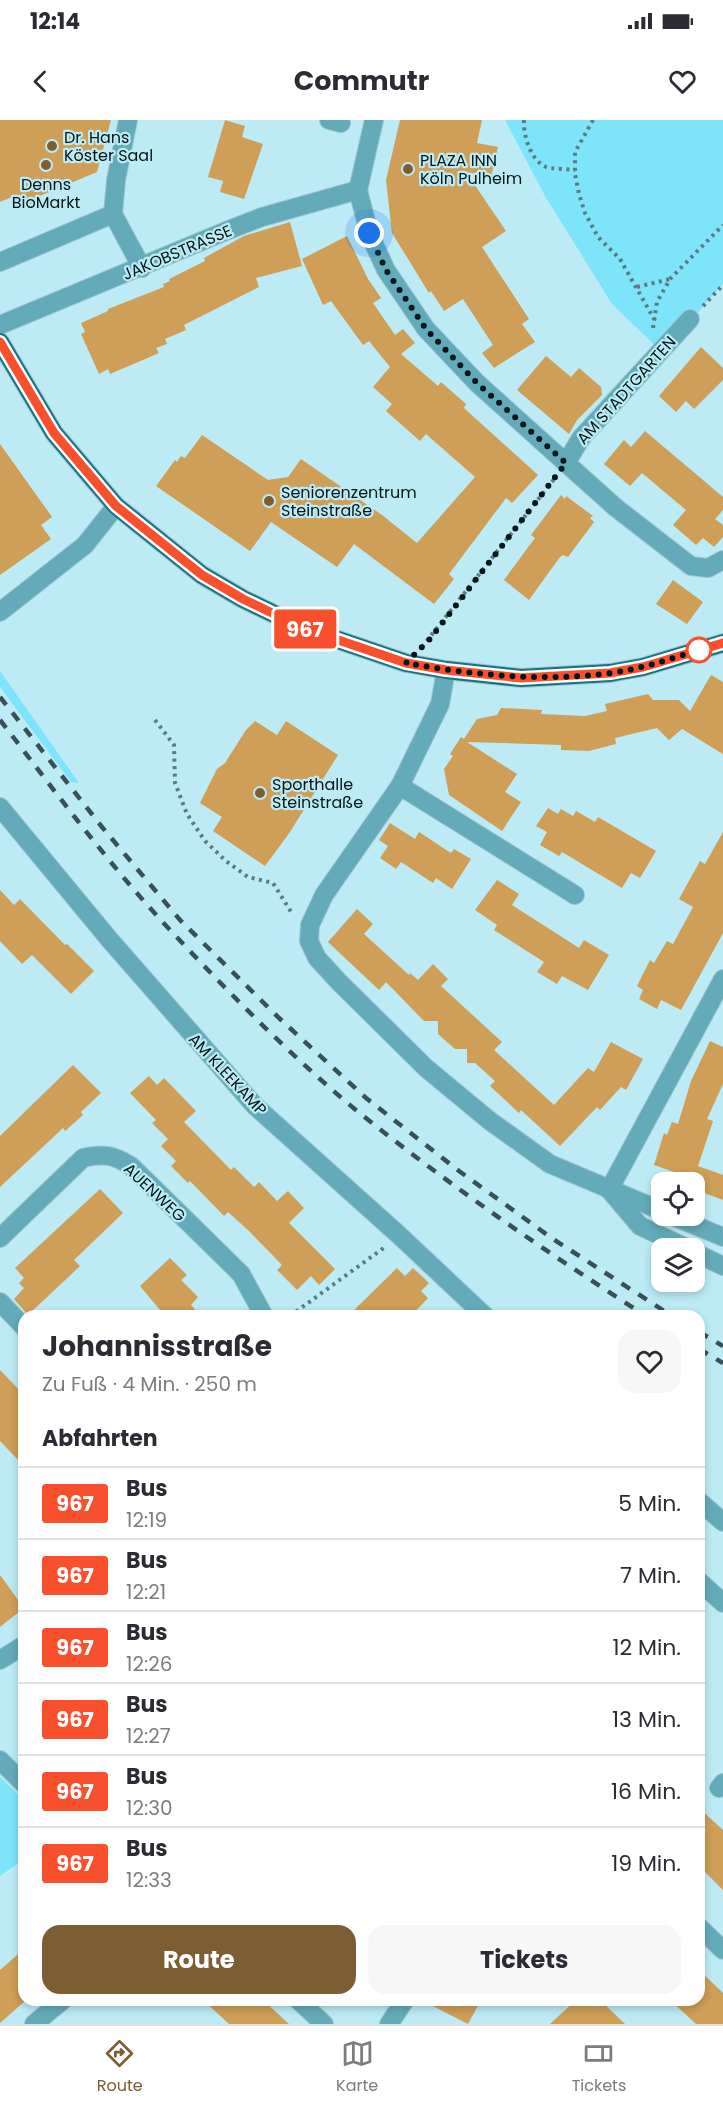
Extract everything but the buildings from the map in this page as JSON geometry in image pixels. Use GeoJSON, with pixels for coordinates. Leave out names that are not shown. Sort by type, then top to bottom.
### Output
{"type":"FeatureCollection","features":[{"type":"Feature","properties":{"kind":"main road"},"geometry":{"type":"LineString","coordinates":[[0,342],[54,433],[116,506],[202,575],[243,599],[303,628],[406,663],[521,678],[610,673],[643,667],[723,643]]}},
{"type":"Feature","properties":{"kind":"street"},"geometry":{"type":"LineString","coordinates":[[128,120],[116,180],[113,214],[142,268]]}},
{"type":"Feature","properties":{"kind":"street"},"geometry":{"type":"LineString","coordinates":[[374,120],[358,190],[369,233],[386,270],[426,329],[477,383],[615,507],[691,566],[708,568],[721,562]]}},
{"type":"Feature","properties":{"kind":"street","name":"JAKOBSTRASSE"},"geometry":{"type":"LineString","coordinates":[[0,325],[262,218],[358,190]]}},
{"type":"Feature","properties":{"kind":"street"},"geometry":{"type":"LineString","coordinates":[[0,262],[113,214]]}},
{"type":"Feature","properties":{"kind":"street","name":"AM STADTGARTEN"},"geometry":{"type":"LineString","coordinates":[[566,463],[581,438],[690,319]]}},
{"type":"Feature","properties":{"kind":"street"},"geometry":{"type":"LineString","coordinates":[[0,612],[85,545],[116,506]]}},
{"type":"Feature","properties":{"kind":"street"},"geometry":{"type":"LineString","coordinates":[[446,670],[440,704],[400,786],[324,894],[310,925],[309,941],[317,958],[339,982],[426,1068],[490,1121],[550,1164],[651,1207]]}},
{"type":"Feature","properties":{"kind":"street"},"geometry":{"type":"LineString","coordinates":[[400,786],[575,895]]}},
{"type":"Feature","properties":{"kind":"street","name":"AM KLEEKAMP"},"geometry":{"type":"LineString","coordinates":[[0,807],[80,905],[255,1106],[400,1236],[478,1310]]}},
{"type":"Feature","properties":{"kind":"street"},"geometry":{"type":"LineString","coordinates":[[609,1190],[723,979]]}},
{"type":"Feature","properties":{"kind":"street","name":"AUENWEG"},"geometry":{"type":"LineString","coordinates":[[0,1238],[83,1158],[100,1154],[117,1157],[131,1166],[241,1274],[261,1310]]}},
{"type":"Feature","properties":{"kind":"street"},"geometry":{"type":"LineString","coordinates":[[609,1190],[640,1226],[666,1238]]}},
{"type":"Feature","properties":{"kind":"street"},"geometry":{"type":"LineString","coordinates":[[696,1226],[723,1237]]}},
{"type":"Feature","properties":{"kind":"street"},"geometry":{"type":"LineString","coordinates":[[705,1257],[723,1266]]}},
{"type":"Feature","properties":{"kind":"street"},"geometry":{"type":"LineString","coordinates":[[0,1302],[18,1321]]}},
{"type":"Feature","properties":{"kind":"street"},"geometry":{"type":"LineString","coordinates":[[705,1506],[723,1522]]}},
{"type":"Feature","properties":{"kind":"street"},"geometry":{"type":"LineString","coordinates":[[705,1587],[723,1604]]}},
{"type":"Feature","properties":{"kind":"street"},"geometry":{"type":"LineString","coordinates":[[0,1660],[18,1649]]}},
{"type":"Feature","properties":{"kind":"street"},"geometry":{"type":"LineString","coordinates":[[0,1760],[18,1778]]}},
{"type":"Feature","properties":{"kind":"street"},"geometry":{"type":"LineString","coordinates":[[705,1934],[723,1950]]}},
{"type":"Feature","properties":{"kind":"street"},"geometry":{"type":"LineString","coordinates":[[34,2024],[56,2006]]}},
{"type":"Feature","properties":{"kind":"street"},"geometry":{"type":"LineString","coordinates":[[304,2006],[324,2024]]}},
{"type":"Feature","properties":{"kind":"street"},"geometry":{"type":"LineString","coordinates":[[389,2024],[401,2006]]}},
{"type":"Feature","properties":{"kind":"path"},"geometry":{"type":"LineString","coordinates":[[525,120],[526,140],[540,162],[546,167],[575,170]]}},
{"type":"Feature","properties":{"kind":"path"},"geometry":{"type":"LineString","coordinates":[[592,120],[575,152],[575,170],[585,213],[597,237],[620,259],[654,319]]}},
{"type":"Feature","properties":{"kind":"path"},"geometry":{"type":"LineString","coordinates":[[651,359],[657,302],[670,279],[723,225]]}},
{"type":"Feature","properties":{"kind":"path"},"geometry":{"type":"LineString","coordinates":[[637,287],[670,279]]}},
{"type":"Feature","properties":{"kind":"path"},"geometry":{"type":"LineString","coordinates":[[690,319],[723,285]]}},
{"type":"Feature","properties":{"kind":"path"},"geometry":{"type":"LineString","coordinates":[[406,663],[430,639],[566,463]]}},
{"type":"Feature","properties":{"kind":"path"},"geometry":{"type":"LineString","coordinates":[[155,720],[174,745],[175,783],[187,814],[205,841],[226,861],[248,877],[273,883],[309,941]]}},
{"type":"Feature","properties":{"kind":"path"},"geometry":{"type":"LineString","coordinates":[[298,1310],[400,1236]]}},
{"type":"Feature","properties":{"kind":"shaded area"},"geometry":{"type":"Polygon","coordinates":[[[505,120],[723,120],[723,284],[665,355],[612,304],[545,196],[505,120]]]}},
{"type":"Feature","properties":{"kind":"shaded area"},"geometry":{"type":"Polygon","coordinates":[[[0,671],[79,783],[71,782],[0,687],[0,671]]]}},
{"type":"Feature","properties":{"kind":"shaded area"},"geometry":{"type":"Polygon","coordinates":[[[0,1777],[18,1794],[18,1863],[0,1876],[0,1777]]]}},
{"type":"Feature","properties":{"kind":"railway"},"geometry":{"type":"LineString","coordinates":[[0,697],[102,827],[180,920],[279,1018],[366,1098],[459,1171],[553,1239],[663,1310]]}},
{"type":"Feature","properties":{"kind":"railway"},"geometry":{"type":"LineString","coordinates":[[0,720],[148,906],[238,1001],[308,1069],[357,1111],[463,1192],[637,1310]]}},
{"type":"Feature","properties":{"kind":"railway"},"geometry":{"type":"LineString","coordinates":[[705,1336],[723,1346]]}},
{"type":"Feature","properties":{"kind":"railway"},"geometry":{"type":"LineString","coordinates":[[705,1352],[723,1363]]}},
{"type":"Feature","properties":{"kind":"bus line","name":"967"},"geometry":{"type":"LineString","coordinates":[[0,342],[54,433],[116,506],[202,575],[243,599],[303,628],[406,663],[521,678],[610,673],[643,667],[723,643]]}},
{"type":"Feature","properties":{"kind":"place","name":"Dr. Hans Köster Saal"},"geometry":{"type":"Point","coordinates":[52,146]}},
{"type":"Feature","properties":{"kind":"place","name":"Denns BioMarkt"},"geometry":{"type":"Point","coordinates":[46,165]}},
{"type":"Feature","properties":{"kind":"place","name":"PLAZA INN Köln Pulheim"},"geometry":{"type":"Point","coordinates":[408,169]}},
{"type":"Feature","properties":{"kind":"place","name":"Seniorenzentrum Steinstraße"},"geometry":{"type":"Point","coordinates":[269,501]}},
{"type":"Feature","properties":{"kind":"place","name":"Sporthalle Steinstraße"},"geometry":{"type":"Point","coordinates":[260,793]}},
{"type":"Feature","properties":{"kind":"route"},"geometry":{"type":"LineString","coordinates":[[369,233],[386,270],[426,329],[477,383],[566,463],[430,639],[406,663],[521,678],[610,673],[643,667],[699,650]]}}]}
